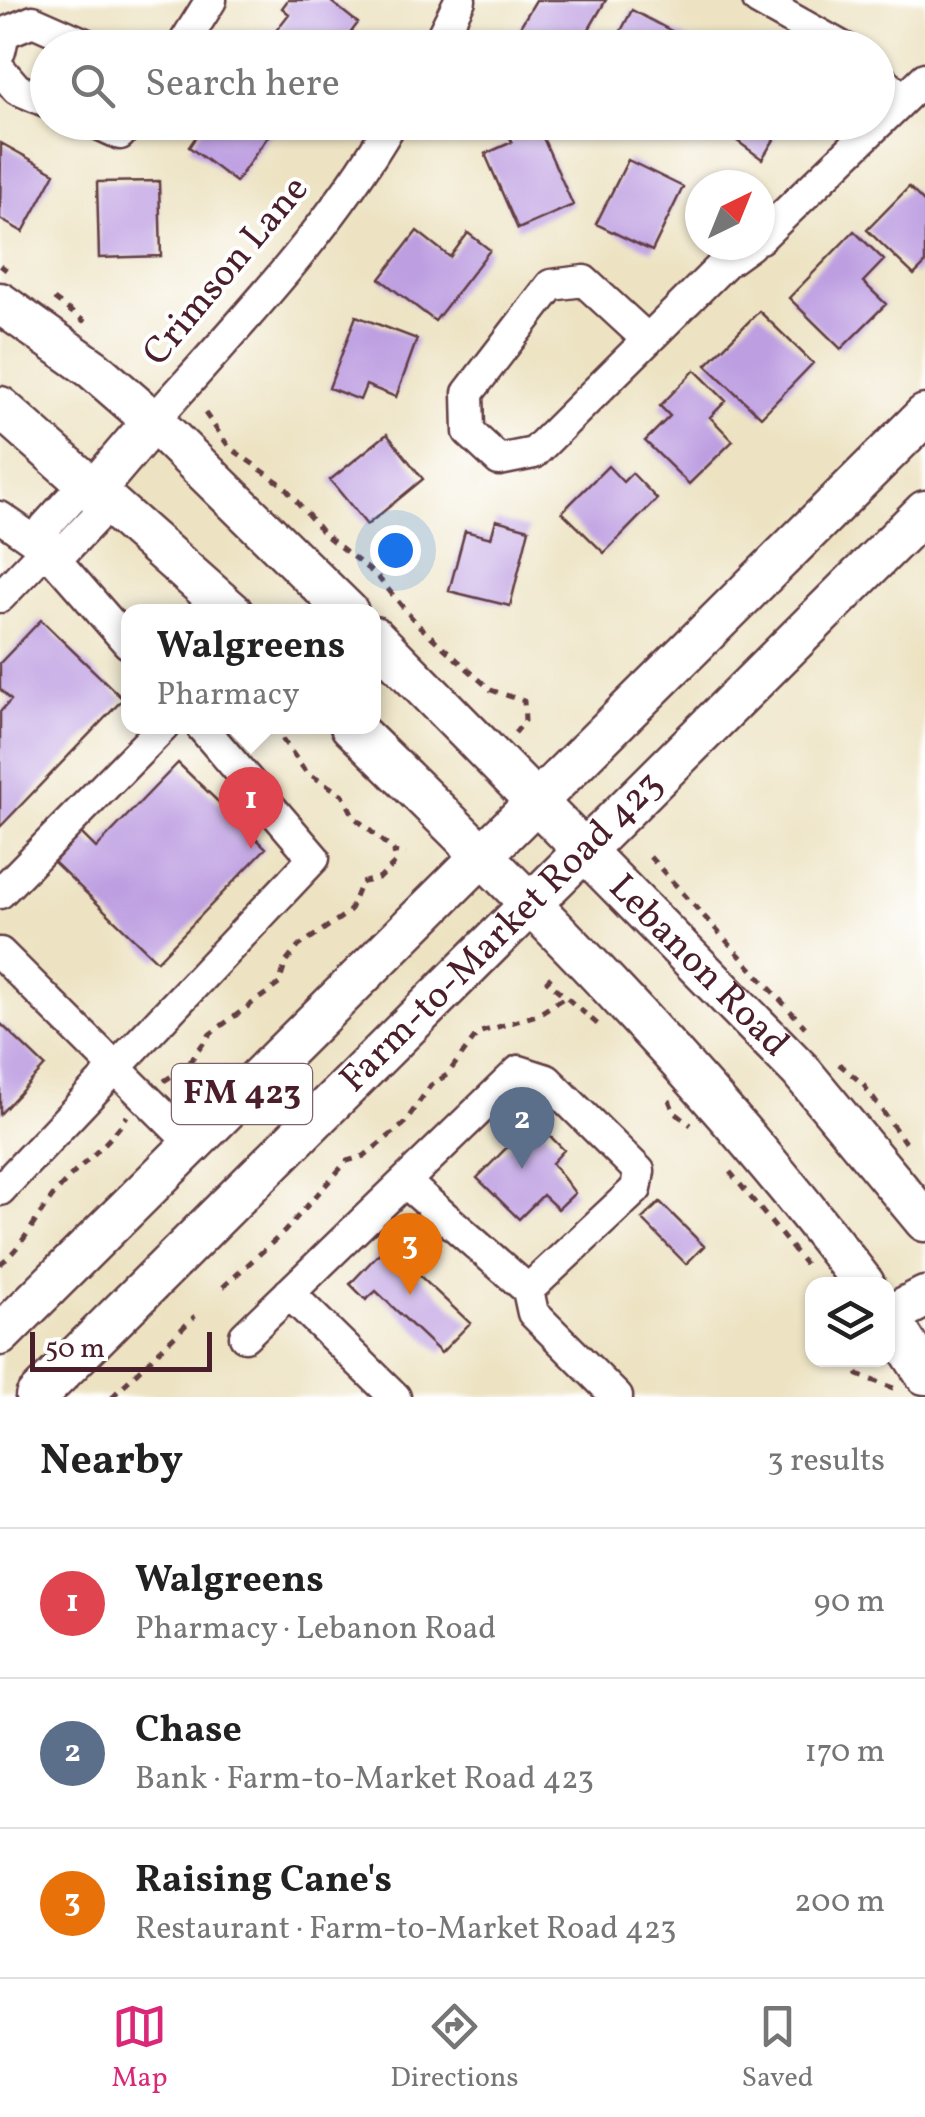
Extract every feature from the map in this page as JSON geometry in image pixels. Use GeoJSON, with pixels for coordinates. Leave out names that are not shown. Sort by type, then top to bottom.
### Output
{"type":"FeatureCollection","features":[{"type":"Feature","properties":{"kind":"main road"},"geometry":{"type":"LineString","coordinates":[[0,303],[93,368],[154,421],[340,604]]}},
{"type":"Feature","properties":{"kind":"main road"},"geometry":{"type":"LineString","coordinates":[[0,407],[223,604]]}},
{"type":"Feature","properties":{"kind":"main road","name":"Farm-to-Market Road 423"},"geometry":{"type":"LineString","coordinates":[[484,855],[925,416]]}},
{"type":"Feature","properties":{"kind":"main road"},"geometry":{"type":"LineString","coordinates":[[96,488],[154,421]]}},
{"type":"Feature","properties":{"kind":"main road","name":"Farm-to-Market Road 423"},"geometry":{"type":"LineString","coordinates":[[36,1397],[925,511]]}},
{"type":"Feature","properties":{"kind":"main road","name":"Lebanon Road"},"geometry":{"type":"LineString","coordinates":[[381,644],[800,1070],[925,1221]]}},
{"type":"Feature","properties":{"kind":"main road","name":"Lebanon Road"},"geometry":{"type":"LineString","coordinates":[[359,734],[532,902],[738,1127],[858,1277]]}},
{"type":"Feature","properties":{"kind":"main road","name":"FM 423"},"geometry":{"type":"LineString","coordinates":[[0,1335],[484,855]]}},
{"type":"Feature","properties":{"kind":"main road"},"geometry":{"type":"LineString","coordinates":[[895,1312],[925,1297]]}},
{"type":"Feature","properties":{"kind":"main road"},"geometry":{"type":"LineString","coordinates":[[895,1327],[925,1374]]}},
{"type":"Feature","properties":{"kind":"street"},"geometry":{"type":"LineString","coordinates":[[192,30],[211,0]]}},
{"type":"Feature","properties":{"kind":"street"},"geometry":{"type":"LineString","coordinates":[[445,30],[460,0]]}},
{"type":"Feature","properties":{"kind":"street"},"geometry":{"type":"LineString","coordinates":[[758,0],[812,30]]}},
{"type":"Feature","properties":{"kind":"street"},"geometry":{"type":"LineString","coordinates":[[0,50],[4,33],[33,20],[55,30]]}},
{"type":"Feature","properties":{"kind":"street"},"geometry":{"type":"LineString","coordinates":[[0,70],[17,89],[30,94]]}},
{"type":"Feature","properties":{"kind":"street"},"geometry":{"type":"LineString","coordinates":[[895,107],[914,88]]}},
{"type":"Feature","properties":{"kind":"street","name":"Crimson Lane"},"geometry":{"type":"LineString","coordinates":[[154,421],[280,275],[382,140]]}},
{"type":"Feature","properties":{"kind":"street"},"geometry":{"type":"LineString","coordinates":[[775,223],[861,140]]}},
{"type":"Feature","properties":{"kind":"street"},"geometry":{"type":"LineString","coordinates":[[648,340],[584,281],[551,284],[468,393],[469,432],[499,460],[534,453],[734,260]]}},
{"type":"Feature","properties":{"kind":"street"},"geometry":{"type":"LineString","coordinates":[[0,597],[46,549],[45,527],[76,494],[96,488]]}},
{"type":"Feature","properties":{"kind":"street"},"geometry":{"type":"LineString","coordinates":[[0,517],[46,549],[121,635]]}},
{"type":"Feature","properties":{"kind":"street"},"geometry":{"type":"LineString","coordinates":[[0,893],[156,734]]}},
{"type":"Feature","properties":{"kind":"street"},"geometry":{"type":"LineString","coordinates":[[0,1190],[314,858],[208,734]]}},
{"type":"Feature","properties":{"kind":"street"},"geometry":{"type":"LineString","coordinates":[[0,952],[192,1144]]}},
{"type":"Feature","properties":{"kind":"street"},"geometry":{"type":"LineString","coordinates":[[245,1336],[519,1071],[547,1080],[638,1170],[636,1190],[528,1290]]}},
{"type":"Feature","properties":{"kind":"street"},"geometry":{"type":"LineString","coordinates":[[404,1182],[528,1290],[533,1313],[617,1397]]}},
{"type":"Feature","properties":{"kind":"street"},"geometry":{"type":"LineString","coordinates":[[289,1294],[395,1397]]}},
{"type":"Feature","properties":{"kind":"path"},"geometry":{"type":"LineString","coordinates":[[205,413],[229,447],[254,461],[284,486],[324,534],[377,576],[416,624],[491,690],[524,701],[525,721],[515,732]]}},
{"type":"Feature","properties":{"kind":"path"},"geometry":{"type":"LineString","coordinates":[[279,734],[306,772],[343,795],[354,817],[394,852],[406,854]]}},
{"type":"Feature","properties":{"kind":"path"},"geometry":{"type":"LineString","coordinates":[[0,1264],[16,1252],[60,1187],[113,1139],[130,1113],[166,1078],[186,1066],[210,1034],[279,984],[299,946],[349,912],[361,883],[381,877],[396,862],[394,852]]}},
{"type":"Feature","properties":{"kind":"path"},"geometry":{"type":"LineString","coordinates":[[551,976],[547,981],[617,1040]]}},
{"type":"Feature","properties":{"kind":"path"},"geometry":{"type":"LineString","coordinates":[[223,1286],[284,1232],[347,1161],[364,1156],[403,1125],[478,1034],[538,1016],[565,997]]}},
{"type":"Feature","properties":{"kind":"path"},"geometry":{"type":"LineString","coordinates":[[667,1095],[674,1112],[694,1128]]}},
{"type":"Feature","properties":{"kind":"path"},"geometry":{"type":"LineString","coordinates":[[721,1161],[812,1271]]}},
{"type":"Feature","properties":{"kind":"path"},"geometry":{"type":"LineString","coordinates":[[112,1397],[195,1316]]}},
{"type":"Feature","properties":{"kind":"path"},"geometry":{"type":"LineString","coordinates":[[853,1367],[858,1375],[909,1397]]}},
{"type":"Feature","properties":{"kind":"building"},"geometry":{"type":"Polygon","coordinates":[[[288,0],[329,0],[358,23],[353,30],[276,30],[289,14],[282,8],[288,0]]]}},
{"type":"Feature","properties":{"kind":"building"},"geometry":{"type":"Polygon","coordinates":[[[536,0],[606,0],[588,30],[518,30],[536,0]]]}},
{"type":"Feature","properties":{"kind":"building"},"geometry":{"type":"Polygon","coordinates":[[[632,10],[670,30],[621,30],[632,10]]]}},
{"type":"Feature","properties":{"kind":"building"},"geometry":{"type":"Polygon","coordinates":[[[194,140],[265,140],[236,182],[189,147],[194,140]]]}},
{"type":"Feature","properties":{"kind":"building"},"geometry":{"type":"Polygon","coordinates":[[[544,140],[573,205],[518,229],[485,154],[512,142],[544,140]]]}},
{"type":"Feature","properties":{"kind":"building"},"geometry":{"type":"Polygon","coordinates":[[[736,140],[774,140],[762,159],[736,140]]]}},
{"type":"Feature","properties":{"kind":"building"},"geometry":{"type":"Polygon","coordinates":[[[1,143],[55,173],[23,232],[0,219],[1,143]]]}},
{"type":"Feature","properties":{"kind":"building"},"geometry":{"type":"Polygon","coordinates":[[[628,160],[683,187],[652,251],[596,224],[628,160]]]}},
{"type":"Feature","properties":{"kind":"building"},"geometry":{"type":"Polygon","coordinates":[[[159,181],[161,256],[99,258],[97,182],[159,181]]]}},
{"type":"Feature","properties":{"kind":"building"},"geometry":{"type":"Polygon","coordinates":[[[909,187],[925,203],[925,264],[914,275],[867,230],[909,187]]]}},
{"type":"Feature","properties":{"kind":"building"},"geometry":{"type":"Polygon","coordinates":[[[417,231],[450,257],[468,233],[490,250],[435,321],[380,279],[417,231]]]}},
{"type":"Feature","properties":{"kind":"building"},"geometry":{"type":"Polygon","coordinates":[[[854,231],[884,260],[863,282],[886,304],[841,349],[789,298],[854,231]]]}},
{"type":"Feature","properties":{"kind":"building"},"geometry":{"type":"Polygon","coordinates":[[[759,311],[813,363],[761,417],[706,365],[759,311]]]}},
{"type":"Feature","properties":{"kind":"building"},"geometry":{"type":"Polygon","coordinates":[[[356,316],[417,339],[396,397],[366,385],[360,400],[329,388],[356,316]]]}},
{"type":"Feature","properties":{"kind":"building"},"geometry":{"type":"Polygon","coordinates":[[[695,370],[726,401],[710,417],[733,441],[689,484],[645,441],[670,416],[660,406],[695,370]]]}},
{"type":"Feature","properties":{"kind":"building"},"geometry":{"type":"Polygon","coordinates":[[[387,434],[423,479],[367,525],[330,480],[387,434]]]}},
{"type":"Feature","properties":{"kind":"building"},"geometry":{"type":"Polygon","coordinates":[[[608,466],[623,482],[632,473],[657,499],[604,553],[562,512],[608,466]]]}},
{"type":"Feature","properties":{"kind":"building"},"geometry":{"type":"Polygon","coordinates":[[[496,520],[529,529],[510,606],[449,591],[465,531],[491,538],[496,520]]]}},
{"type":"Feature","properties":{"kind":"building"},"geometry":{"type":"Polygon","coordinates":[[[41,620],[121,701],[0,827],[0,712],[11,700],[0,689],[0,663],[41,620]]]}},
{"type":"Feature","properties":{"kind":"building"},"geometry":{"type":"Polygon","coordinates":[[[178,763],[266,848],[157,961],[54,862],[81,833],[96,848],[178,763]]]}},
{"type":"Feature","properties":{"kind":"building"},"geometry":{"type":"Polygon","coordinates":[[[0,1023],[45,1066],[0,1114],[0,1023]]]}},
{"type":"Feature","properties":{"kind":"building"},"geometry":{"type":"Polygon","coordinates":[[[538,1124],[564,1150],[552,1163],[575,1193],[558,1209],[543,1195],[519,1219],[477,1178],[521,1133],[526,1137],[538,1124]]]}},
{"type":"Feature","properties":{"kind":"building"},"geometry":{"type":"Polygon","coordinates":[[[660,1202],[704,1246],[686,1264],[642,1219],[660,1202]]]}},
{"type":"Feature","properties":{"kind":"building"},"geometry":{"type":"Polygon","coordinates":[[[387,1245],[470,1323],[441,1353],[376,1291],[366,1300],[350,1284],[387,1245]]]}},
{"type":"Feature","properties":{"kind":"place","name":"Walgreens"},"geometry":{"type":"Point","coordinates":[251,849]}},
{"type":"Feature","properties":{"kind":"place","name":"Chase"},"geometry":{"type":"Point","coordinates":[522,1169]}},
{"type":"Feature","properties":{"kind":"place","name":"Raising Cane's"},"geometry":{"type":"Point","coordinates":[410,1295]}}]}
